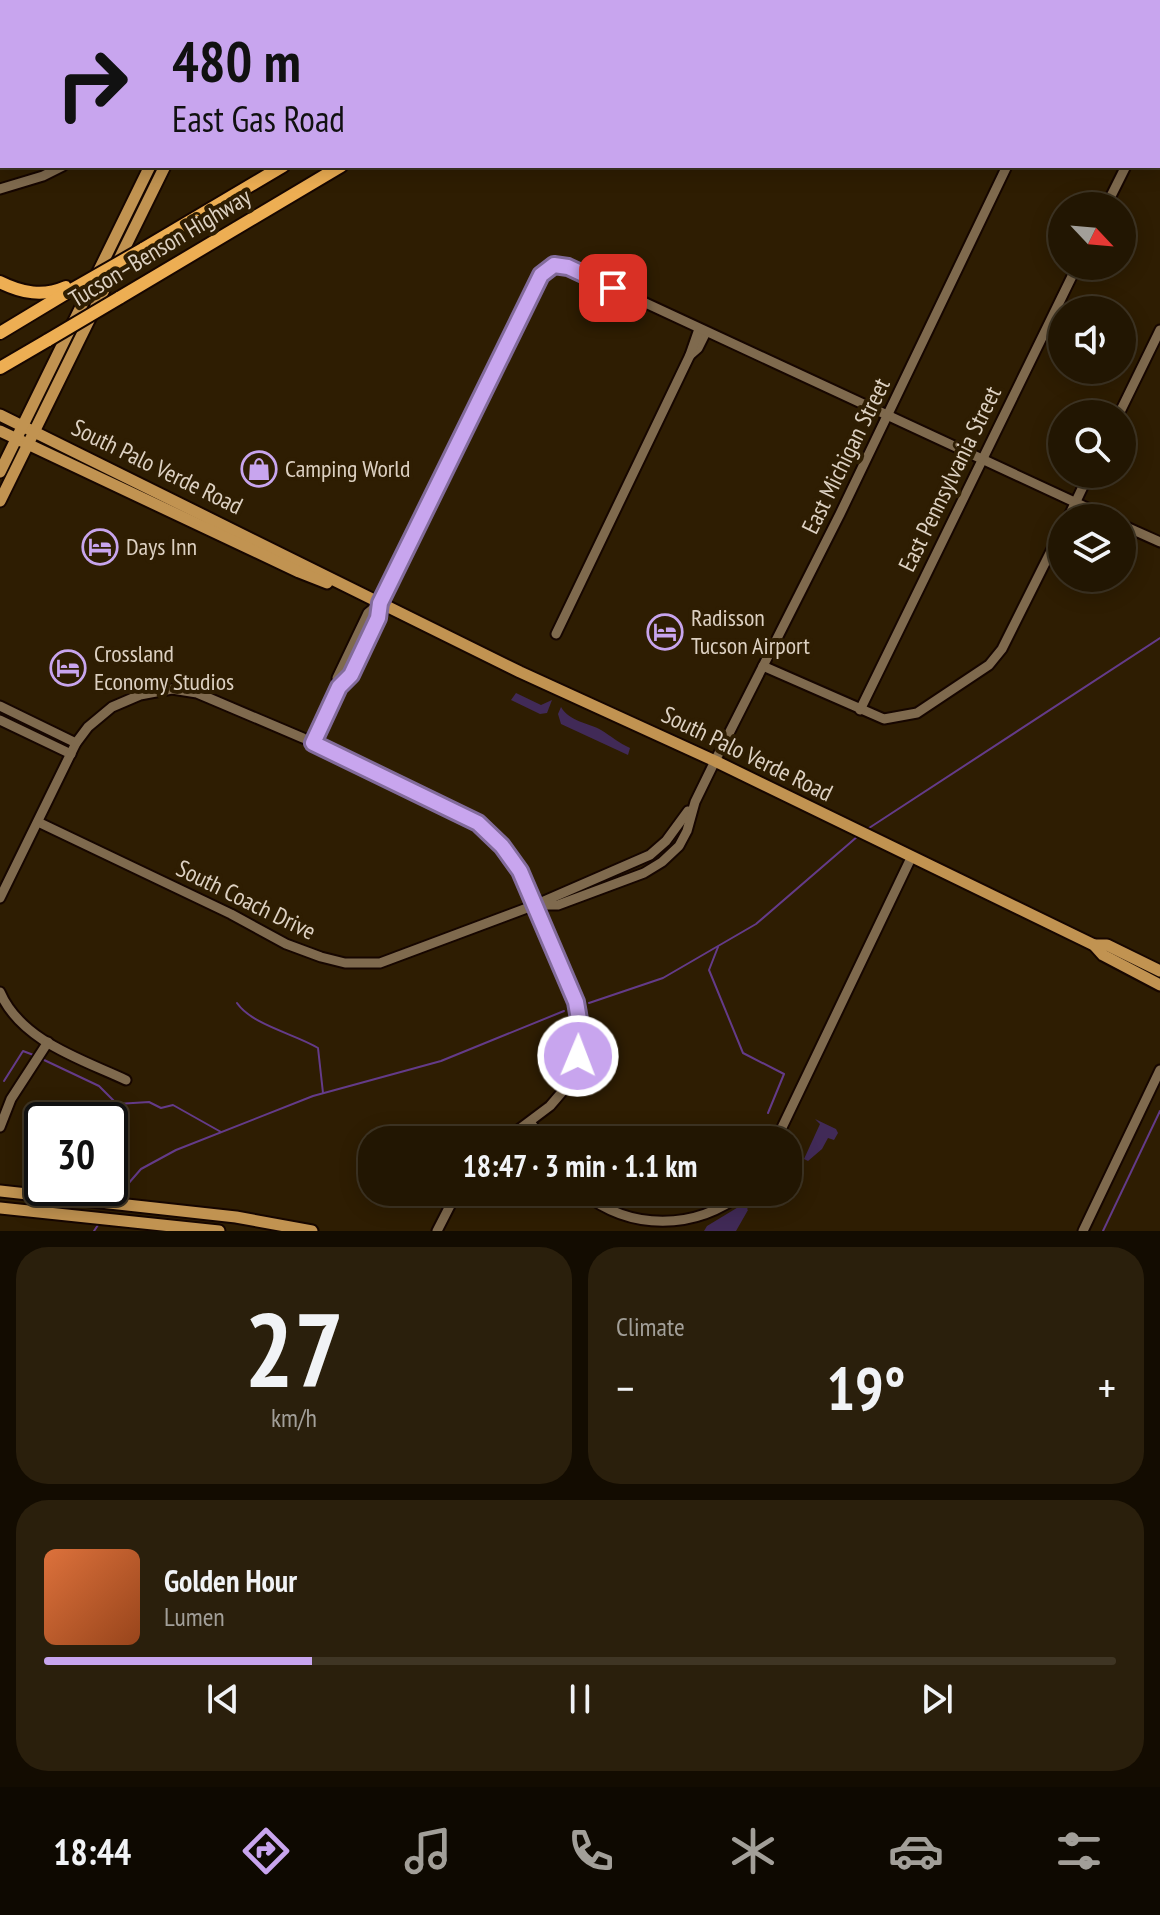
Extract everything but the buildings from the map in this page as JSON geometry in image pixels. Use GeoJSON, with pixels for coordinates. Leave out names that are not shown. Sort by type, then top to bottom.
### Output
{"type":"FeatureCollection","features":[{"type":"Feature","properties":{"kind":"highway","name":"Tucson–Benson Highway"},"geometry":{"type":"LineString","coordinates":[[0,333],[280,168]]}},
{"type":"Feature","properties":{"kind":"highway","name":"Tucson–Benson Highway"},"geometry":{"type":"LineString","coordinates":[[0,368],[338,168]]}},
{"type":"Feature","properties":{"kind":"highway"},"geometry":{"type":"LineString","coordinates":[[0,282],[18,290],[38,293],[75,286]]}},
{"type":"Feature","properties":{"kind":"main road"},"geometry":{"type":"LineString","coordinates":[[0,472],[149,168]]}},
{"type":"Feature","properties":{"kind":"main road"},"geometry":{"type":"LineString","coordinates":[[0,501],[164,168]]}},
{"type":"Feature","properties":{"kind":"main road","name":"South Palo Verde Road"},"geometry":{"type":"LineString","coordinates":[[0,415],[520,672],[715,761],[1094,945],[1103,955],[1160,985]]}},
{"type":"Feature","properties":{"kind":"main road","name":"South Palo Verde Road"},"geometry":{"type":"LineString","coordinates":[[0,431],[299,572],[380,603]]}},
{"type":"Feature","properties":{"kind":"main road"},"geometry":{"type":"LineString","coordinates":[[212,531],[233,535],[265,550],[273,549]]}},
{"type":"Feature","properties":{"kind":"main road","name":"South Palo Verde Road"},"geometry":{"type":"LineString","coordinates":[[1094,945],[1107,945],[1160,971]]}},
{"type":"Feature","properties":{"kind":"main road"},"geometry":{"type":"LineString","coordinates":[[0,1191],[236,1217],[312,1231]]}},
{"type":"Feature","properties":{"kind":"main road"},"geometry":{"type":"LineString","coordinates":[[0,1208],[219,1231]]}},
{"type":"Feature","properties":{"kind":"street"},"geometry":{"type":"LineString","coordinates":[[0,189],[59,168]]}},
{"type":"Feature","properties":{"kind":"street","name":"East Michigan Street"},"geometry":{"type":"LineString","coordinates":[[715,761],[888,415],[1006,168]]}},
{"type":"Feature","properties":{"kind":"street"},"geometry":{"type":"LineString","coordinates":[[1113,192],[1125,168]]}},
{"type":"Feature","properties":{"kind":"street"},"geometry":{"type":"LineString","coordinates":[[313,743],[339,687],[351,675],[378,618],[380,603],[541,275],[554,265],[568,267],[1082,504]]}},
{"type":"Feature","properties":{"kind":"street","name":"East Pennsylvania Street"},"geometry":{"type":"LineString","coordinates":[[860,710],[1070,280]]}},
{"type":"Feature","properties":{"kind":"street"},"geometry":{"type":"LineString","coordinates":[[1126,400],[1160,330]]}},
{"type":"Feature","properties":{"kind":"street"},"geometry":{"type":"LineString","coordinates":[[556,634],[703,331]]}},
{"type":"Feature","properties":{"kind":"street"},"geometry":{"type":"LineString","coordinates":[[1075,504],[1082,488]]}},
{"type":"Feature","properties":{"kind":"street"},"geometry":{"type":"LineString","coordinates":[[1136,531],[1160,542]]}},
{"type":"Feature","properties":{"kind":"street"},"geometry":{"type":"LineString","coordinates":[[763,666],[884,719],[917,713],[989,665],[1002,649],[1048,557]]}},
{"type":"Feature","properties":{"kind":"street"},"geometry":{"type":"LineString","coordinates":[[0,898],[76,743],[88,727],[112,707],[140,695],[172,689],[218,701],[478,823],[502,846],[520,871],[576,1002],[581,1041],[567,1084],[550,1106],[524,1126]]}},
{"type":"Feature","properties":{"kind":"street"},"geometry":{"type":"LineString","coordinates":[[0,706],[76,743]]}},
{"type":"Feature","properties":{"kind":"street"},"geometry":{"type":"LineString","coordinates":[[0,720],[71,754]]}},
{"type":"Feature","properties":{"kind":"street"},"geometry":{"type":"LineString","coordinates":[[21,730],[66,747],[76,743]]}},
{"type":"Feature","properties":{"kind":"street","name":"South Coach Drive"},"geometry":{"type":"LineString","coordinates":[[535,905],[558,905],[644,873],[662,862],[679,846],[687,831],[695,802],[715,761]]}},
{"type":"Feature","properties":{"kind":"street","name":"South Coach Drive"},"geometry":{"type":"LineString","coordinates":[[38,822],[231,914],[284,943],[345,963],[380,963],[624,868],[655,851],[666,841],[695,802]]}},
{"type":"Feature","properties":{"kind":"street"},"geometry":{"type":"LineString","coordinates":[[655,851],[662,862]]}},
{"type":"Feature","properties":{"kind":"street"},"geometry":{"type":"LineString","coordinates":[[783,1126],[911,858]]}},
{"type":"Feature","properties":{"kind":"street"},"geometry":{"type":"LineString","coordinates":[[0,992],[6,1006],[24,1026],[48,1042],[126,1080]]}},
{"type":"Feature","properties":{"kind":"street"},"geometry":{"type":"LineString","coordinates":[[0,1127],[11,1099],[48,1042]]}},
{"type":"Feature","properties":{"kind":"street"},"geometry":{"type":"LineString","coordinates":[[1083,1231],[1160,1070]]}},
{"type":"Feature","properties":{"kind":"street"},"geometry":{"type":"LineString","coordinates":[[530,1122],[533,1126]]}},
{"type":"Feature","properties":{"kind":"street"},"geometry":{"type":"LineString","coordinates":[[437,1231],[450,1206]]}},
{"type":"Feature","properties":{"kind":"street"},"geometry":{"type":"LineString","coordinates":[[599,1206],[618,1217],[643,1225],[668,1226],[708,1217],[724,1206]]}},
{"type":"Feature","properties":{"kind":"shaded area"},"geometry":{"type":"Polygon","coordinates":[[[516,693],[541,705],[552,700],[547,713],[540,714],[511,700],[516,693]]]}},
{"type":"Feature","properties":{"kind":"shaded area"},"geometry":{"type":"Polygon","coordinates":[[[561,707],[574,719],[601,730],[630,748],[628,755],[561,724],[558,714],[561,707]]]}},
{"type":"Feature","properties":{"kind":"shaded area"},"geometry":{"type":"Polygon","coordinates":[[[815,1119],[838,1133],[834,1140],[828,1138],[822,1149],[808,1161],[804,1159],[820,1124],[815,1119]]]}},
{"type":"Feature","properties":{"kind":"shaded area"},"geometry":{"type":"Polygon","coordinates":[[[740,1206],[750,1206],[736,1231],[704,1231],[740,1206]]]}},
{"type":"Feature","properties":{"kind":"waterway"},"geometry":{"type":"LineString","coordinates":[[866,830],[1160,638]]}},
{"type":"Feature","properties":{"kind":"waterway"},"geometry":{"type":"LineString","coordinates":[[589,1003],[663,978],[756,924],[858,836]]}},
{"type":"Feature","properties":{"kind":"waterway"},"geometry":{"type":"LineString","coordinates":[[718,947],[709,970],[743,1053],[784,1074],[768,1113]]}},
{"type":"Feature","properties":{"kind":"waterway"},"geometry":{"type":"LineString","coordinates":[[237,1003],[263,1023],[318,1048],[323,1093]]}},
{"type":"Feature","properties":{"kind":"waterway"},"geometry":{"type":"LineString","coordinates":[[128,1184],[141,1169],[176,1150],[313,1096],[441,1061],[564,1011]]}},
{"type":"Feature","properties":{"kind":"waterway"},"geometry":{"type":"LineString","coordinates":[[4,1081],[23,1051],[36,1056]]}},
{"type":"Feature","properties":{"kind":"waterway"},"geometry":{"type":"LineString","coordinates":[[42,1059],[99,1086],[117,1104],[149,1102],[161,1108],[173,1105],[221,1132]]}},
{"type":"Feature","properties":{"kind":"waterway"},"geometry":{"type":"LineString","coordinates":[[1103,1231],[1160,1111]]}},
{"type":"Feature","properties":{"kind":"waterway"},"geometry":{"type":"LineString","coordinates":[[94,1231],[100,1222]]}},
{"type":"Feature","properties":{"kind":"place","name":"Camping World"},"geometry":{"type":"Point","coordinates":[259,469]}},
{"type":"Feature","properties":{"kind":"place","name":"Days Inn"},"geometry":{"type":"Point","coordinates":[100,547]}},
{"type":"Feature","properties":{"kind":"place","name":"Radisson Tucson Airport"},"geometry":{"type":"Point","coordinates":[665,632]}},
{"type":"Feature","properties":{"kind":"place","name":"Crossland Economy Studios"},"geometry":{"type":"Point","coordinates":[68,668]}},
{"type":"Feature","properties":{"kind":"route"},"geometry":{"type":"LineString","coordinates":[[578,1056],[581,1031],[576,1002],[520,871],[502,846],[478,823],[313,743],[339,687],[351,675],[378,618],[380,603],[541,275],[554,265],[568,267],[613,288]]}}]}
